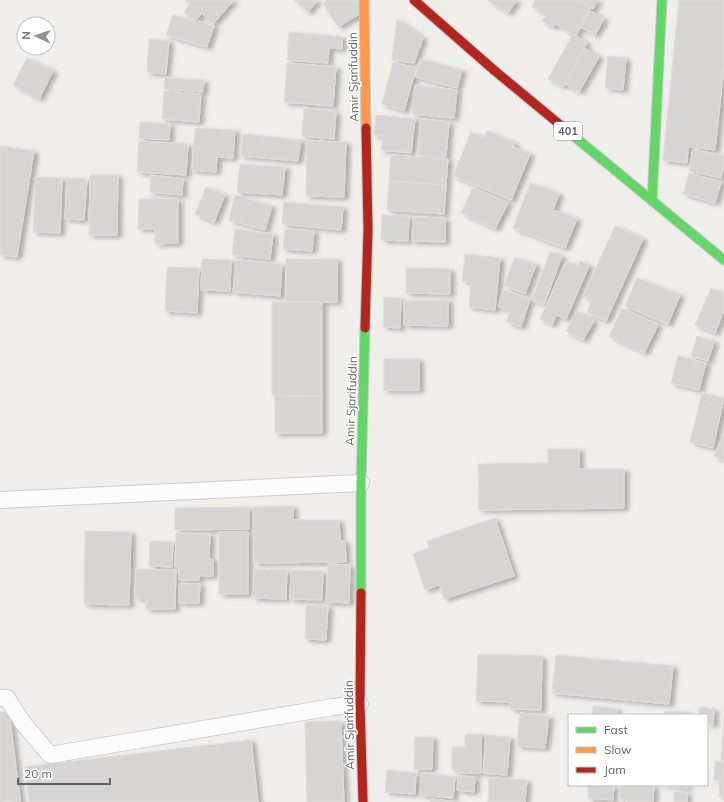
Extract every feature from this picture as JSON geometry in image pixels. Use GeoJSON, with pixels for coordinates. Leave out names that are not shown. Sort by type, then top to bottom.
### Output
{"type":"FeatureCollection","features":[{"type":"Feature","properties":{"kind":"main road","name":"Amir Sjarifuddin"},"geometry":{"type":"LineString","coordinates":[[363,802],[360,704],[360,483],[368,230],[364,0]]}},
{"type":"Feature","properties":{"kind":"main road","name":"401"},"geometry":{"type":"LineString","coordinates":[[414,0],[495,71],[724,260]]}},
{"type":"Feature","properties":{"kind":"main road"},"geometry":{"type":"LineString","coordinates":[[652,201],[662,0]]}},
{"type":"Feature","properties":{"kind":"lane"},"geometry":{"type":"LineString","coordinates":[[0,500],[360,483]]}},
{"type":"Feature","properties":{"kind":"lane"},"geometry":{"type":"LineString","coordinates":[[0,698],[7,698],[23,723],[50,755],[334,707],[360,704]]}},
{"type":"Feature","properties":{"kind":"building"},"geometry":{"type":"Polygon","coordinates":[[[185,0],[234,0],[213,24],[202,14],[195,21],[184,12],[190,4],[185,0]]]}},
{"type":"Feature","properties":{"kind":"building"},"geometry":{"type":"Polygon","coordinates":[[[294,0],[318,0],[308,12],[294,0]]]}},
{"type":"Feature","properties":{"kind":"building"},"geometry":{"type":"Polygon","coordinates":[[[327,0],[356,0],[363,12],[338,27],[323,3],[327,0]]]}},
{"type":"Feature","properties":{"kind":"building"},"geometry":{"type":"Polygon","coordinates":[[[487,0],[517,0],[508,13],[487,0]]]}},
{"type":"Feature","properties":{"kind":"building"},"geometry":{"type":"Polygon","coordinates":[[[535,0],[577,0],[591,8],[576,36],[555,24],[553,27],[542,21],[546,15],[532,7],[535,0]]]}},
{"type":"Feature","properties":{"kind":"building"},"geometry":{"type":"Polygon","coordinates":[[[577,0],[598,0],[593,9],[577,0]]]}},
{"type":"Feature","properties":{"kind":"building"},"geometry":{"type":"Polygon","coordinates":[[[679,0],[724,0],[724,66],[715,150],[688,147],[687,163],[663,160],[679,0]]]}},
{"type":"Feature","properties":{"kind":"building"},"geometry":{"type":"Polygon","coordinates":[[[589,10],[604,19],[595,35],[580,27],[589,10]]]}},
{"type":"Feature","properties":{"kind":"building"},"geometry":{"type":"Polygon","coordinates":[[[173,15],[197,23],[198,21],[214,26],[207,47],[166,35],[173,15]]]}},
{"type":"Feature","properties":{"kind":"building"},"geometry":{"type":"Polygon","coordinates":[[[397,19],[423,38],[414,63],[392,60],[397,19]]]}},
{"type":"Feature","properties":{"kind":"building"},"geometry":{"type":"Polygon","coordinates":[[[289,32],[342,37],[342,49],[329,48],[328,63],[287,60],[289,32]]]}},
{"type":"Feature","properties":{"kind":"building"},"geometry":{"type":"Polygon","coordinates":[[[573,34],[587,43],[563,87],[548,79],[573,34]]]}},
{"type":"Feature","properties":{"kind":"building"},"geometry":{"type":"Polygon","coordinates":[[[149,39],[169,41],[166,74],[147,72],[149,39]]]}},
{"type":"Feature","properties":{"kind":"building"},"geometry":{"type":"Polygon","coordinates":[[[584,48],[599,57],[579,92],[565,84],[584,48]]]}},
{"type":"Feature","properties":{"kind":"building"},"geometry":{"type":"Polygon","coordinates":[[[608,56],[626,58],[623,90],[605,88],[608,56]]]}},
{"type":"Feature","properties":{"kind":"building"},"geometry":{"type":"Polygon","coordinates":[[[27,58],[53,71],[39,99],[13,85],[27,58]]]}},
{"type":"Feature","properties":{"kind":"building"},"geometry":{"type":"Polygon","coordinates":[[[420,59],[462,70],[457,88],[415,77],[420,59]]]}},
{"type":"Feature","properties":{"kind":"building"},"geometry":{"type":"Polygon","coordinates":[[[393,62],[416,68],[404,111],[382,104],[393,62]]]}},
{"type":"Feature","properties":{"kind":"building"},"geometry":{"type":"Polygon","coordinates":[[[287,63],[336,67],[333,106],[284,102],[287,63]]]}},
{"type":"Feature","properties":{"kind":"building"},"geometry":{"type":"Polygon","coordinates":[[[165,78],[204,80],[203,92],[164,89],[165,78]]]}},
{"type":"Feature","properties":{"kind":"building"},"geometry":{"type":"Polygon","coordinates":[[[415,85],[457,90],[454,118],[412,114],[415,85]]]}},
{"type":"Feature","properties":{"kind":"building"},"geometry":{"type":"Polygon","coordinates":[[[164,91],[201,94],[199,122],[162,119],[164,91]]]}},
{"type":"Feature","properties":{"kind":"building"},"geometry":{"type":"Polygon","coordinates":[[[304,108],[336,111],[334,139],[302,136],[304,108]]]}},
{"type":"Feature","properties":{"kind":"building"},"geometry":{"type":"Polygon","coordinates":[[[376,115],[415,119],[411,153],[381,150],[383,136],[374,135],[376,115]]]}},
{"type":"Feature","properties":{"kind":"building"},"geometry":{"type":"Polygon","coordinates":[[[421,119],[449,122],[446,157],[418,155],[421,119]]]}},
{"type":"Feature","properties":{"kind":"building"},"geometry":{"type":"Polygon","coordinates":[[[140,122],[170,124],[169,140],[139,138],[140,122]]]}},
{"type":"Feature","properties":{"kind":"building"},"geometry":{"type":"Polygon","coordinates":[[[195,128],[235,130],[233,158],[217,157],[216,172],[192,170],[195,128]]]}},
{"type":"Feature","properties":{"kind":"building"},"geometry":{"type":"Polygon","coordinates":[[[487,131],[515,143],[513,147],[530,154],[511,200],[453,176],[471,132],[484,138],[487,131]]]}},
{"type":"Feature","properties":{"kind":"building"},"geometry":{"type":"Polygon","coordinates":[[[243,134],[301,140],[298,161],[241,156],[243,134]]]}},
{"type":"Feature","properties":{"kind":"building"},"geometry":{"type":"Polygon","coordinates":[[[139,141],[188,144],[186,175],[137,172],[139,141]]]}},
{"type":"Feature","properties":{"kind":"building"},"geometry":{"type":"Polygon","coordinates":[[[307,141],[346,142],[344,197],[306,196],[307,141]]]}},
{"type":"Feature","properties":{"kind":"building"},"geometry":{"type":"Polygon","coordinates":[[[0,146],[34,151],[17,257],[0,255],[0,146]]]}},
{"type":"Feature","properties":{"kind":"building"},"geometry":{"type":"Polygon","coordinates":[[[693,149],[724,156],[724,166],[721,178],[689,171],[693,149]]]}},
{"type":"Feature","properties":{"kind":"building"},"geometry":{"type":"Polygon","coordinates":[[[391,155],[448,159],[446,185],[389,181],[391,155]]]}},
{"type":"Feature","properties":{"kind":"building"},"geometry":{"type":"Polygon","coordinates":[[[240,164],[285,167],[282,195],[237,192],[240,164]]]}},
{"type":"Feature","properties":{"kind":"building"},"geometry":{"type":"Polygon","coordinates":[[[689,173],[721,182],[715,203],[683,194],[689,173]]]}},
{"type":"Feature","properties":{"kind":"building"},"geometry":{"type":"Polygon","coordinates":[[[90,175],[118,175],[117,235],[89,235],[90,175]]]}},
{"type":"Feature","properties":{"kind":"building"},"geometry":{"type":"Polygon","coordinates":[[[151,175],[183,179],[182,195],[150,192],[151,175]]]}},
{"type":"Feature","properties":{"kind":"building"},"geometry":{"type":"Polygon","coordinates":[[[36,177],[62,178],[60,233],[33,232],[36,177]]]}},
{"type":"Feature","properties":{"kind":"building"},"geometry":{"type":"Polygon","coordinates":[[[67,178],[87,179],[84,220],[65,219],[67,178]]]}},
{"type":"Feature","properties":{"kind":"building"},"geometry":{"type":"Polygon","coordinates":[[[389,181],[446,185],[444,214],[387,210],[389,181]]]}},
{"type":"Feature","properties":{"kind":"building"},"geometry":{"type":"Polygon","coordinates":[[[530,183],[559,194],[553,210],[577,219],[565,248],[513,228],[530,183]]]}},
{"type":"Feature","properties":{"kind":"building"},"geometry":{"type":"Polygon","coordinates":[[[206,187],[225,195],[214,222],[195,214],[206,187]]]}},
{"type":"Feature","properties":{"kind":"building"},"geometry":{"type":"Polygon","coordinates":[[[473,187],[508,203],[495,229],[461,213],[473,187]]]}},
{"type":"Feature","properties":{"kind":"building"},"geometry":{"type":"Polygon","coordinates":[[[235,195],[272,206],[265,230],[229,220],[235,195]]]}},
{"type":"Feature","properties":{"kind":"building"},"geometry":{"type":"Polygon","coordinates":[[[139,199],[178,199],[178,243],[155,244],[155,229],[138,229],[139,199]]]}},
{"type":"Feature","properties":{"kind":"building"},"geometry":{"type":"Polygon","coordinates":[[[284,202],[343,207],[341,230],[282,224],[284,202]]]}},
{"type":"Feature","properties":{"kind":"building"},"geometry":{"type":"Polygon","coordinates":[[[382,215],[409,216],[408,241],[381,240],[382,215]]]}},
{"type":"Feature","properties":{"kind":"building"},"geometry":{"type":"Polygon","coordinates":[[[413,217],[445,218],[445,242],[412,241],[413,217]]]}},
{"type":"Feature","properties":{"kind":"building"},"geometry":{"type":"Polygon","coordinates":[[[615,226],[643,239],[606,321],[587,312],[592,300],[583,296],[615,226]]]}},
{"type":"Feature","properties":{"kind":"building"},"geometry":{"type":"Polygon","coordinates":[[[235,229],[273,234],[270,259],[232,255],[235,229]]]}},
{"type":"Feature","properties":{"kind":"building"},"geometry":{"type":"Polygon","coordinates":[[[285,229],[314,231],[312,251],[283,249],[285,229]]]}},
{"type":"Feature","properties":{"kind":"building"},"geometry":{"type":"Polygon","coordinates":[[[550,252],[562,256],[544,305],[532,300],[550,252]]]}},
{"type":"Feature","properties":{"kind":"building"},"geometry":{"type":"Polygon","coordinates":[[[465,254],[500,258],[495,310],[469,307],[471,282],[462,281],[465,254]]]}},
{"type":"Feature","properties":{"kind":"building"},"geometry":{"type":"Polygon","coordinates":[[[515,257],[536,265],[525,294],[504,285],[515,257]]]}},
{"type":"Feature","properties":{"kind":"building"},"geometry":{"type":"Polygon","coordinates":[[[202,259],[231,260],[230,291],[201,290],[202,259]]]}},
{"type":"Feature","properties":{"kind":"building"},"geometry":{"type":"Polygon","coordinates":[[[286,259],[337,259],[337,302],[286,302],[286,259]]]}},
{"type":"Feature","properties":{"kind":"building"},"geometry":{"type":"Polygon","coordinates":[[[236,260],[282,264],[280,296],[233,292],[236,260]]]}},
{"type":"Feature","properties":{"kind":"building"},"geometry":{"type":"Polygon","coordinates":[[[566,261],[578,266],[580,261],[589,266],[566,319],[556,315],[552,325],[540,319],[566,261]]]}},
{"type":"Feature","properties":{"kind":"building"},"geometry":{"type":"Polygon","coordinates":[[[167,267],[199,268],[197,313],[165,311],[167,267]]]}},
{"type":"Feature","properties":{"kind":"building"},"geometry":{"type":"Polygon","coordinates":[[[406,268],[450,269],[450,294],[406,293],[406,268]]]}},
{"type":"Feature","properties":{"kind":"building"},"geometry":{"type":"Polygon","coordinates":[[[637,278],[680,295],[668,324],[625,306],[637,278]]]}},
{"type":"Feature","properties":{"kind":"building"},"geometry":{"type":"Polygon","coordinates":[[[711,288],[724,294],[724,310],[715,333],[695,325],[711,288]]]}},
{"type":"Feature","properties":{"kind":"building"},"geometry":{"type":"Polygon","coordinates":[[[504,290],[530,299],[521,327],[507,322],[510,310],[498,306],[504,290]]]}},
{"type":"Feature","properties":{"kind":"building"},"geometry":{"type":"Polygon","coordinates":[[[384,297],[401,298],[400,328],[383,327],[384,297]]]}},
{"type":"Feature","properties":{"kind":"building"},"geometry":{"type":"Polygon","coordinates":[[[448,300],[448,326],[404,325],[404,301],[448,300]]]}},
{"type":"Feature","properties":{"kind":"building"},"geometry":{"type":"Polygon","coordinates":[[[272,302],[322,302],[322,396],[272,395],[272,302]]]}},
{"type":"Feature","properties":{"kind":"building"},"geometry":{"type":"Polygon","coordinates":[[[622,308],[658,325],[644,353],[609,336],[622,308]]]}},
{"type":"Feature","properties":{"kind":"building"},"geometry":{"type":"Polygon","coordinates":[[[577,311],[594,321],[583,340],[566,331],[577,311]]]}},
{"type":"Feature","properties":{"kind":"building"},"geometry":{"type":"Polygon","coordinates":[[[697,336],[714,342],[708,361],[691,356],[697,336]]]}},
{"type":"Feature","properties":{"kind":"building"},"geometry":{"type":"Polygon","coordinates":[[[678,356],[706,363],[699,390],[671,383],[678,356]]]}},
{"type":"Feature","properties":{"kind":"building"},"geometry":{"type":"Polygon","coordinates":[[[384,359],[419,359],[419,390],[384,390],[384,359]]]}},
{"type":"Feature","properties":{"kind":"building"},"geometry":{"type":"Polygon","coordinates":[[[702,393],[712,395],[710,401],[712,402],[714,396],[724,398],[713,448],[690,442],[702,393]]]}},
{"type":"Feature","properties":{"kind":"building"},"geometry":{"type":"Polygon","coordinates":[[[275,396],[322,396],[322,433],[275,433],[275,396]]]}},
{"type":"Feature","properties":{"kind":"building"},"geometry":{"type":"Polygon","coordinates":[[[723,435],[724,436],[724,460],[714,456],[723,435]]]}},
{"type":"Feature","properties":{"kind":"building"},"geometry":{"type":"Polygon","coordinates":[[[548,449],[579,449],[579,469],[624,469],[624,508],[479,510],[478,464],[548,463],[548,449]]]}},
{"type":"Feature","properties":{"kind":"building"},"geometry":{"type":"Polygon","coordinates":[[[293,506],[293,520],[339,520],[340,541],[345,541],[346,562],[254,563],[253,507],[293,506]]]}},
{"type":"Feature","properties":{"kind":"building"},"geometry":{"type":"Polygon","coordinates":[[[249,507],[249,529],[175,530],[175,508],[249,507]]]}},
{"type":"Feature","properties":{"kind":"building"},"geometry":{"type":"Polygon","coordinates":[[[495,518],[514,576],[444,599],[439,585],[425,590],[413,554],[429,548],[427,541],[495,518]]]}},
{"type":"Feature","properties":{"kind":"building"},"geometry":{"type":"Polygon","coordinates":[[[85,531],[131,532],[129,605],[84,604],[85,531]]]}},
{"type":"Feature","properties":{"kind":"building"},"geometry":{"type":"Polygon","coordinates":[[[219,532],[248,532],[248,594],[219,594],[219,532]]]}},
{"type":"Feature","properties":{"kind":"building"},"geometry":{"type":"Polygon","coordinates":[[[176,533],[210,534],[209,559],[213,559],[213,576],[199,576],[199,580],[179,580],[179,568],[175,567],[176,533]]]}},
{"type":"Feature","properties":{"kind":"building"},"geometry":{"type":"Polygon","coordinates":[[[150,541],[173,542],[172,567],[149,566],[150,541]]]}},
{"type":"Feature","properties":{"kind":"building"},"geometry":{"type":"Polygon","coordinates":[[[328,564],[350,565],[349,603],[326,602],[328,564]]]}},
{"type":"Feature","properties":{"kind":"building"},"geometry":{"type":"Polygon","coordinates":[[[136,569],[176,570],[175,609],[146,609],[146,599],[135,598],[136,569]]]}},
{"type":"Feature","properties":{"kind":"building"},"geometry":{"type":"Polygon","coordinates":[[[254,569],[287,570],[286,599],[253,598],[254,569]]]}},
{"type":"Feature","properties":{"kind":"building"},"geometry":{"type":"Polygon","coordinates":[[[291,570],[323,571],[322,600],[290,599],[291,570]]]}},
{"type":"Feature","properties":{"kind":"building"},"geometry":{"type":"Polygon","coordinates":[[[179,584],[200,584],[199,603],[179,603],[179,584]]]}},
{"type":"Feature","properties":{"kind":"building"},"geometry":{"type":"Polygon","coordinates":[[[306,605],[328,606],[326,640],[305,639],[306,605]]]}},
{"type":"Feature","properties":{"kind":"building"},"geometry":{"type":"Polygon","coordinates":[[[478,654],[542,656],[541,710],[510,709],[511,702],[476,701],[478,654]]]}},
{"type":"Feature","properties":{"kind":"building"},"geometry":{"type":"Polygon","coordinates":[[[556,655],[673,666],[669,704],[552,693],[556,655]]]}},
{"type":"Feature","properties":{"kind":"building"},"geometry":{"type":"Polygon","coordinates":[[[593,706],[617,709],[617,714],[592,714],[593,706]]]}},
{"type":"Feature","properties":{"kind":"building"},"geometry":{"type":"Polygon","coordinates":[[[699,707],[714,709],[713,725],[708,724],[708,714],[699,714],[699,707]]]}},
{"type":"Feature","properties":{"kind":"building"},"geometry":{"type":"Polygon","coordinates":[[[9,711],[20,799],[0,802],[0,712],[9,711]]]}},
{"type":"Feature","properties":{"kind":"building"},"geometry":{"type":"Polygon","coordinates":[[[664,711],[687,712],[687,714],[664,714],[664,711]]]}},
{"type":"Feature","properties":{"kind":"building"},"geometry":{"type":"Polygon","coordinates":[[[520,713],[549,716],[545,748],[517,746],[520,713]]]}},
{"type":"Feature","properties":{"kind":"building"},"geometry":{"type":"Polygon","coordinates":[[[724,717],[724,797],[719,797],[720,781],[714,780],[715,761],[721,762],[724,717]]]}},
{"type":"Feature","properties":{"kind":"building"},"geometry":{"type":"Polygon","coordinates":[[[341,721],[344,802],[307,802],[305,722],[341,721]]]}},
{"type":"Feature","properties":{"kind":"building"},"geometry":{"type":"Polygon","coordinates":[[[465,734],[481,734],[481,773],[456,773],[457,770],[452,770],[452,747],[465,747],[465,734]]]}},
{"type":"Feature","properties":{"kind":"building"},"geometry":{"type":"Polygon","coordinates":[[[486,735],[510,737],[507,775],[483,773],[486,735]]]}},
{"type":"Feature","properties":{"kind":"building"},"geometry":{"type":"Polygon","coordinates":[[[415,737],[433,737],[432,769],[414,769],[415,737]]]}},
{"type":"Feature","properties":{"kind":"building"},"geometry":{"type":"Polygon","coordinates":[[[251,740],[258,802],[29,802],[25,767],[251,740]]]}},
{"type":"Feature","properties":{"kind":"building"},"geometry":{"type":"Polygon","coordinates":[[[387,770],[416,773],[415,794],[385,792],[387,770]]]}},
{"type":"Feature","properties":{"kind":"building"},"geometry":{"type":"Polygon","coordinates":[[[422,773],[455,777],[453,798],[420,795],[422,773]]]}},
{"type":"Feature","properties":{"kind":"building"},"geometry":{"type":"Polygon","coordinates":[[[458,776],[475,777],[474,792],[457,790],[458,776]]]}},
{"type":"Feature","properties":{"kind":"building"},"geometry":{"type":"Polygon","coordinates":[[[489,778],[527,780],[525,802],[488,802],[489,778]]]}},
{"type":"Feature","properties":{"kind":"building"},"geometry":{"type":"Polygon","coordinates":[[[588,786],[614,786],[613,800],[588,798],[588,786]]]}},
{"type":"Feature","properties":{"kind":"building"},"geometry":{"type":"Polygon","coordinates":[[[620,786],[654,786],[653,802],[626,802],[626,799],[619,799],[620,786]]]}},
{"type":"Feature","properties":{"kind":"building"},"geometry":{"type":"Polygon","coordinates":[[[669,786],[688,786],[688,788],[669,786]]]}},
{"type":"Feature","properties":{"kind":"building"},"geometry":{"type":"Polygon","coordinates":[[[674,792],[687,793],[687,802],[674,802],[674,792]]]}},
{"type":"Feature","properties":{"kind":"building"},"geometry":{"type":"Polygon","coordinates":[[[20,799],[20,802],[0,802],[20,799]]]}},
{"type":"Feature","properties":{"kind":"building"},"geometry":{"type":"Polygon","coordinates":[[[431,799],[459,802],[430,802],[431,799]]]}},
{"type":"Feature","properties":{"kind":"traffic: fast"},"geometry":{"type":"LineString","coordinates":[[652,201],[662,0]]}},
{"type":"Feature","properties":{"kind":"traffic: fast"},"geometry":{"type":"LineString","coordinates":[[570,133],[724,260]]}},
{"type":"Feature","properties":{"kind":"traffic: fast"},"geometry":{"type":"LineString","coordinates":[[361,593],[361,483],[365,328]]}},
{"type":"Feature","properties":{"kind":"traffic: slow"},"geometry":{"type":"LineString","coordinates":[[364,0],[366,128]]}},
{"type":"Feature","properties":{"kind":"traffic: jam"},"geometry":{"type":"LineString","coordinates":[[414,0],[495,71],[570,133]]}},
{"type":"Feature","properties":{"kind":"traffic: jam"},"geometry":{"type":"LineString","coordinates":[[365,328],[368,230],[366,128]]}},
{"type":"Feature","properties":{"kind":"traffic: jam"},"geometry":{"type":"LineString","coordinates":[[361,593],[360,704],[363,802]]}}]}
